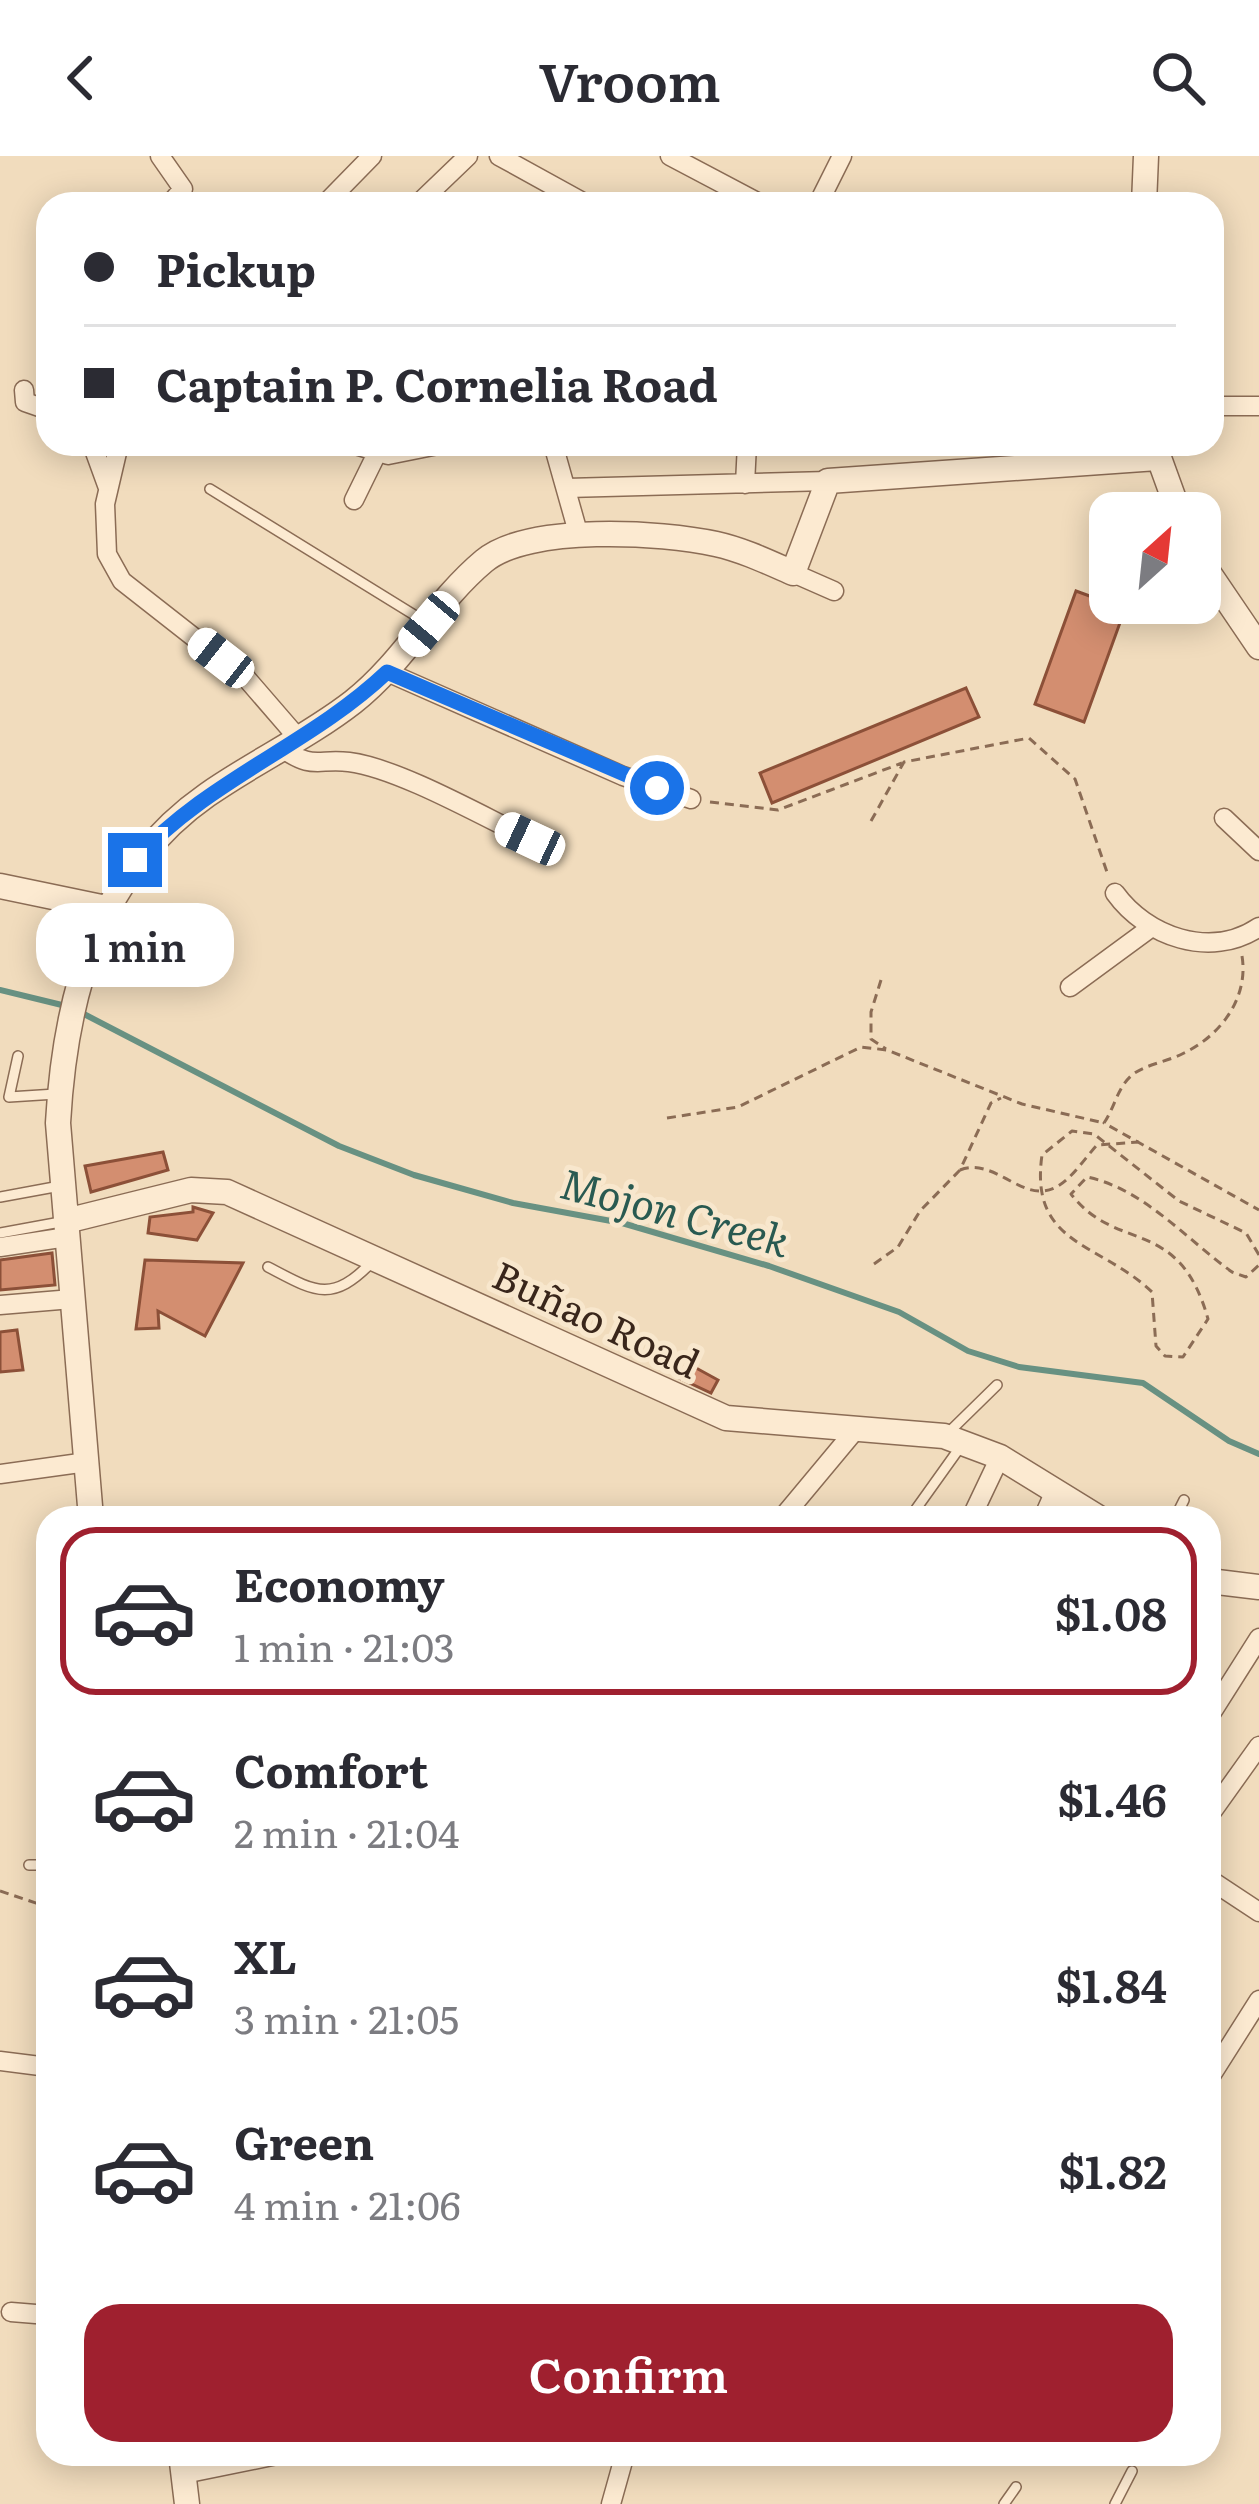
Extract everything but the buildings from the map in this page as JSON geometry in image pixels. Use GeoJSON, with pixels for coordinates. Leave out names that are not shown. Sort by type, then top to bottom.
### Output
{"type":"FeatureCollection","features":[{"type":"Feature","properties":{"kind":"street"},"geometry":{"type":"LineString","coordinates":[[160,156],[183,189],[180,192]]}},
{"type":"Feature","properties":{"kind":"street"},"geometry":{"type":"LineString","coordinates":[[337,192],[372,156]]}},
{"type":"Feature","properties":{"kind":"street"},"geometry":{"type":"LineString","coordinates":[[430,192],[468,156]]}},
{"type":"Feature","properties":{"kind":"street"},"geometry":{"type":"LineString","coordinates":[[499,156],[564,192]]}},
{"type":"Feature","properties":{"kind":"street"},"geometry":{"type":"LineString","coordinates":[[670,156],[738,192]]}},
{"type":"Feature","properties":{"kind":"street"},"geometry":{"type":"LineString","coordinates":[[1144,192],[1145,156]]}},
{"type":"Feature","properties":{"kind":"street"},"geometry":{"type":"LineString","coordinates":[[822,192],[835,158]]}},
{"type":"Feature","properties":{"kind":"street"},"geometry":{"type":"LineString","coordinates":[[549,192],[555,187]]}},
{"type":"Feature","properties":{"kind":"street"},"geometry":{"type":"LineString","coordinates":[[24,389],[25,402],[36,406]]}},
{"type":"Feature","properties":{"kind":"street"},"geometry":{"type":"LineString","coordinates":[[1224,406],[1259,406]]}},
{"type":"Feature","properties":{"kind":"street"},"geometry":{"type":"LineString","coordinates":[[96,456],[107,488]]}},
{"type":"Feature","properties":{"kind":"street"},"geometry":{"type":"LineString","coordinates":[[116,456],[107,488],[107,554],[122,581],[247,679],[289,742],[323,766],[348,761],[530,839]]}},
{"type":"Feature","properties":{"kind":"street"},"geometry":{"type":"LineString","coordinates":[[353,500],[375,456]]}},
{"type":"Feature","properties":{"kind":"street"},"geometry":{"type":"LineString","coordinates":[[558,456],[580,536]]}},
{"type":"Feature","properties":{"kind":"street"},"geometry":{"type":"LineString","coordinates":[[745,484],[746,456]]}},
{"type":"Feature","properties":{"kind":"street"},"geometry":{"type":"LineString","coordinates":[[567,488],[828,481],[1101,456]]}},
{"type":"Feature","properties":{"kind":"street"},"geometry":{"type":"LineString","coordinates":[[1158,456],[1171,492]]}},
{"type":"Feature","properties":{"kind":"street"},"geometry":{"type":"LineString","coordinates":[[793,573],[828,481]]}},
{"type":"Feature","properties":{"kind":"street"},"geometry":{"type":"LineString","coordinates":[[90,1506],[63,1186],[60,1094],[72,1008],[102,918],[135,860],[158,834],[342,710],[387,672],[496,553],[538,540],[580,536],[719,544],[834,591]]}},
{"type":"Feature","properties":{"kind":"street"},"geometry":{"type":"LineString","coordinates":[[1221,595],[1246,636],[1259,647]]}},
{"type":"Feature","properties":{"kind":"street"},"geometry":{"type":"LineString","coordinates":[[387,672],[623,776],[691,799]]}},
{"type":"Feature","properties":{"kind":"street"},"geometry":{"type":"LineString","coordinates":[[1224,818],[1259,851]]}},
{"type":"Feature","properties":{"kind":"street"},"geometry":{"type":"LineString","coordinates":[[0,886],[102,918]]}},
{"type":"Feature","properties":{"kind":"street"},"geometry":{"type":"LineString","coordinates":[[1115,893],[1149,928],[1183,941],[1238,936],[1259,928]]}},
{"type":"Feature","properties":{"kind":"street"},"geometry":{"type":"LineString","coordinates":[[1070,987],[1149,928]]}},
{"type":"Feature","properties":{"kind":"street","name":"Buñao Road"},"geometry":{"type":"LineString","coordinates":[[67,1229],[191,1190],[227,1192],[726,1418],[954,1439],[1000,1457],[1077,1506]]}},
{"type":"Feature","properties":{"kind":"street"},"geometry":{"type":"LineString","coordinates":[[0,1247],[67,1229]]}},
{"type":"Feature","properties":{"kind":"street"},"geometry":{"type":"LineString","coordinates":[[0,1305],[72,1299]]}},
{"type":"Feature","properties":{"kind":"street"},"geometry":{"type":"LineString","coordinates":[[792,1506],[857,1428]]}},
{"type":"Feature","properties":{"kind":"street"},"geometry":{"type":"LineString","coordinates":[[976,1506],[1000,1457]]}},
{"type":"Feature","properties":{"kind":"street"},"geometry":{"type":"LineString","coordinates":[[0,1474],[87,1462]]}},
{"type":"Feature","properties":{"kind":"street"},"geometry":{"type":"LineString","coordinates":[[1048,1506],[1055,1491]]}},
{"type":"Feature","properties":{"kind":"street"},"geometry":{"type":"LineString","coordinates":[[1221,1582],[1259,1587]]}},
{"type":"Feature","properties":{"kind":"street"},"geometry":{"type":"LineString","coordinates":[[1221,1698],[1259,1638]]}},
{"type":"Feature","properties":{"kind":"street"},"geometry":{"type":"LineString","coordinates":[[1221,1799],[1259,1746]]}},
{"type":"Feature","properties":{"kind":"street"},"geometry":{"type":"LineString","coordinates":[[1221,1887],[1259,1912]]}},
{"type":"Feature","properties":{"kind":"street"},"geometry":{"type":"LineString","coordinates":[[1221,2060],[1259,2000]]}},
{"type":"Feature","properties":{"kind":"street"},"geometry":{"type":"LineString","coordinates":[[0,2061],[36,2066]]}},
{"type":"Feature","properties":{"kind":"street"},"geometry":{"type":"LineString","coordinates":[[11,2312],[36,2313]]}},
{"type":"Feature","properties":{"kind":"street"},"geometry":{"type":"LineString","coordinates":[[182,2466],[187,2504]]}},
{"type":"Feature","properties":{"kind":"street"},"geometry":{"type":"LineString","coordinates":[[610,2504],[621,2466]]}},
{"type":"Feature","properties":{"kind":"lane"},"geometry":{"type":"LineString","coordinates":[[210,489],[429,624]]}},
{"type":"Feature","properties":{"kind":"lane"},"geometry":{"type":"LineString","coordinates":[[102,918],[162,950]]}},
{"type":"Feature","properties":{"kind":"lane"},"geometry":{"type":"LineString","coordinates":[[18,1056],[9,1097],[60,1094]]}},
{"type":"Feature","properties":{"kind":"lane"},"geometry":{"type":"LineString","coordinates":[[0,1197],[63,1186]]}},
{"type":"Feature","properties":{"kind":"lane"},"geometry":{"type":"LineString","coordinates":[[0,1233],[67,1229]]}},
{"type":"Feature","properties":{"kind":"lane"},"geometry":{"type":"LineString","coordinates":[[268,1267],[314,1289],[331,1291],[353,1282],[375,1258]]}},
{"type":"Feature","properties":{"kind":"lane"},"geometry":{"type":"LineString","coordinates":[[918,1506],[954,1439],[998,1385]]}},
{"type":"Feature","properties":{"kind":"lane"},"geometry":{"type":"LineString","coordinates":[[1181,1506],[1184,1500]]}},
{"type":"Feature","properties":{"kind":"lane"},"geometry":{"type":"LineString","coordinates":[[29,1865],[36,1865]]}},
{"type":"Feature","properties":{"kind":"lane"},"geometry":{"type":"LineString","coordinates":[[1115,2504],[1132,2471]]}},
{"type":"Feature","properties":{"kind":"lane"},"geometry":{"type":"LineString","coordinates":[[1004,2504],[1016,2487]]}},
{"type":"Feature","properties":{"kind":"path"},"geometry":{"type":"LineString","coordinates":[[691,799],[778,810],[904,762],[1029,738],[1075,779],[1115,893]]}},
{"type":"Feature","properties":{"kind":"path"},"geometry":{"type":"LineString","coordinates":[[871,821],[904,762]]}},
{"type":"Feature","properties":{"kind":"path"},"geometry":{"type":"LineString","coordinates":[[1104,1123],[1120,1088],[1136,1072],[1187,1052],[1229,1018],[1244,967],[1238,936]]}},
{"type":"Feature","properties":{"kind":"path"},"geometry":{"type":"LineString","coordinates":[[881,980],[871,1012],[871,1039],[887,1050],[1003,1098],[1104,1123],[1259,1210]]}},
{"type":"Feature","properties":{"kind":"path"},"geometry":{"type":"LineString","coordinates":[[667,1118],[738,1107],[861,1047],[887,1050]]}},
{"type":"Feature","properties":{"kind":"path"},"geometry":{"type":"LineString","coordinates":[[874,1264],[898,1247],[920,1211],[960,1170],[991,1103],[1003,1098]]}},
{"type":"Feature","properties":{"kind":"path"},"geometry":{"type":"LineString","coordinates":[[1259,1255],[1246,1234],[1179,1201],[1106,1142],[1072,1131],[1057,1138],[1042,1155],[1039,1190],[1047,1214],[1063,1233],[1152,1292],[1156,1346],[1165,1356],[1183,1357],[1208,1319],[1191,1274],[1146,1236],[1080,1206],[1071,1194],[1075,1184],[1087,1177],[1107,1181],[1165,1218],[1232,1272],[1246,1276],[1259,1265]]}},
{"type":"Feature","properties":{"kind":"path"},"geometry":{"type":"LineString","coordinates":[[960,1170],[988,1167],[1039,1190],[1058,1186],[1097,1144],[1141,1142]]}},
{"type":"Feature","properties":{"kind":"path"},"geometry":{"type":"LineString","coordinates":[[0,1892],[36,1903]]}},
{"type":"Feature","properties":{"kind":"waterway","name":"Mojon Creek"},"geometry":{"type":"LineString","coordinates":[[0,990],[66,1006]]}},
{"type":"Feature","properties":{"kind":"waterway","name":"Mojon Creek"},"geometry":{"type":"LineString","coordinates":[[80,1012],[339,1146],[414,1175],[513,1203],[622,1223],[769,1266],[899,1312],[968,1351],[1019,1367],[1143,1383],[1229,1441],[1259,1454]]}},
{"type":"Feature","properties":{"kind":"route"},"geometry":{"type":"LineString","coordinates":[[135,860],[158,834],[203,798],[342,710],[387,672],[657,788]]}}]}
